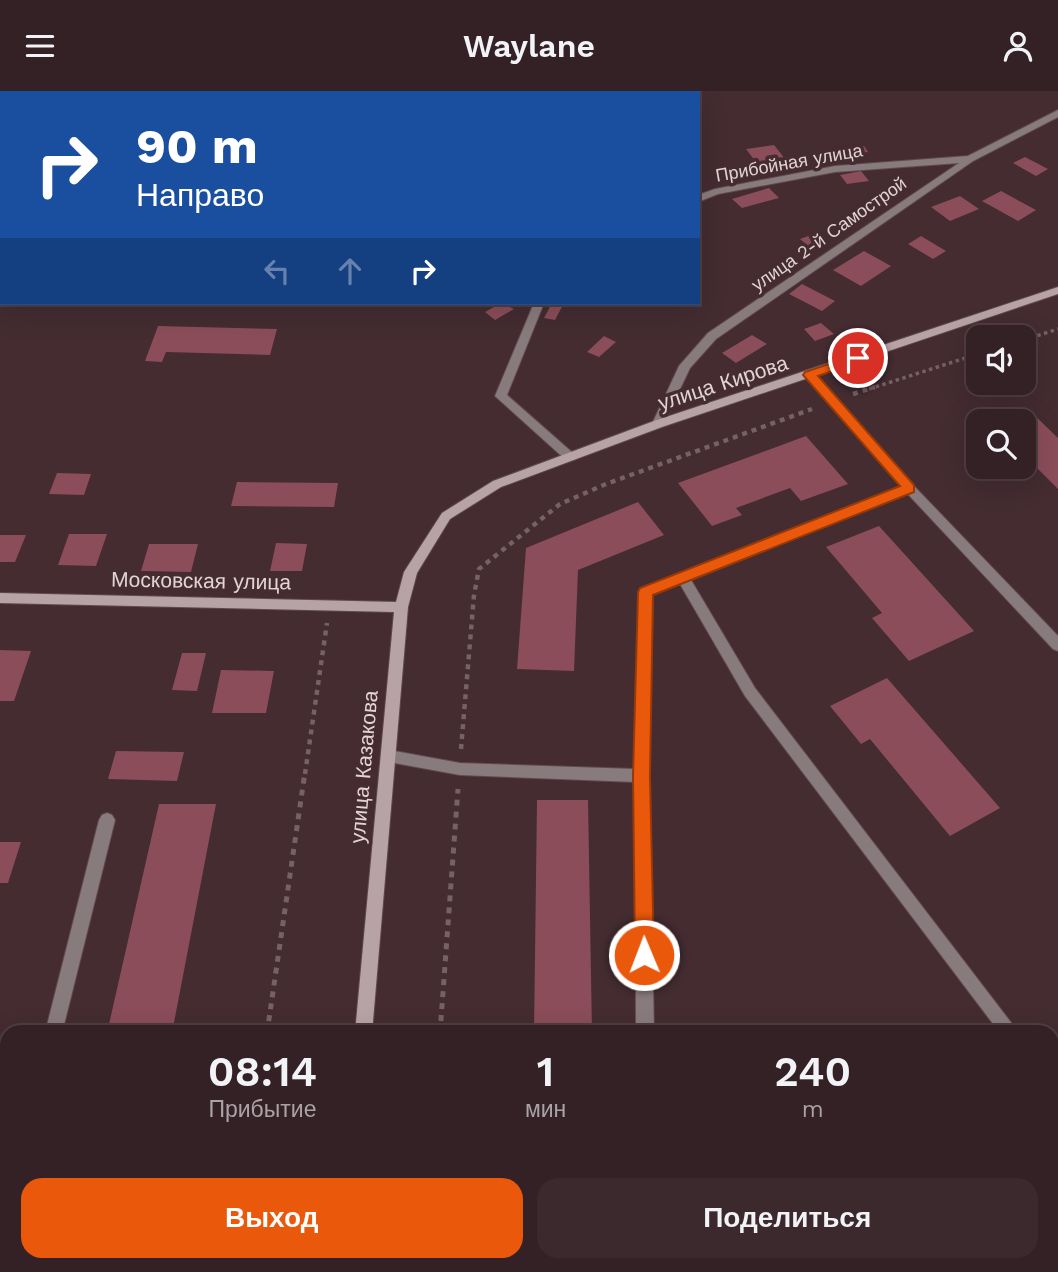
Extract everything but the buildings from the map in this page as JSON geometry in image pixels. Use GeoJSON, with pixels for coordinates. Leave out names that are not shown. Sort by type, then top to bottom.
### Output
{"type":"FeatureCollection","features":[{"type":"Feature","properties":{"kind":"main road","name":"улица Кирова"},"geometry":{"type":"LineString","coordinates":[[446,516],[497,484],[658,424],[1058,290]]}},
{"type":"Feature","properties":{"kind":"main road","name":"улица Казакова"},"geometry":{"type":"LineString","coordinates":[[364,1025],[401,607],[411,572],[446,516]]}},
{"type":"Feature","properties":{"kind":"main road","name":"Московская улица"},"geometry":{"type":"LineString","coordinates":[[0,598],[401,607]]}},
{"type":"Feature","properties":{"kind":"street","name":"улица 2-й Самострой"},"geometry":{"type":"LineString","coordinates":[[658,424],[685,366],[712,336],[970,159],[1058,113]]}},
{"type":"Feature","properties":{"kind":"street","name":"Прибойная улица"},"geometry":{"type":"LineString","coordinates":[[700,197],[835,169],[970,159]]}},
{"type":"Feature","properties":{"kind":"street"},"geometry":{"type":"LineString","coordinates":[[538,305],[501,396],[570,457]]}},
{"type":"Feature","properties":{"kind":"street"},"geometry":{"type":"LineString","coordinates":[[810,375],[909,488],[1058,645]]}},
{"type":"Feature","properties":{"kind":"street"},"geometry":{"type":"LineString","coordinates":[[645,1025],[642,776],[646,592],[909,488]]}},
{"type":"Feature","properties":{"kind":"street"},"geometry":{"type":"LineString","coordinates":[[683,577],[750,692],[1005,1025]]}},
{"type":"Feature","properties":{"kind":"street"},"geometry":{"type":"LineString","coordinates":[[389,756],[460,769],[642,776]]}},
{"type":"Feature","properties":{"kind":"street"},"geometry":{"type":"LineString","coordinates":[[55,1025],[107,820]]}},
{"type":"Feature","properties":{"kind":"path"},"geometry":{"type":"LineString","coordinates":[[1036,336],[1058,329]]}},
{"type":"Feature","properties":{"kind":"path"},"geometry":{"type":"LineString","coordinates":[[441,1025],[474,595],[479,569],[560,504],[606,484],[832,401],[966,358]]}},
{"type":"Feature","properties":{"kind":"path"},"geometry":{"type":"LineString","coordinates":[[268,1025],[330,605]]}},
{"type":"Feature","properties":{"kind":"route"},"geometry":{"type":"LineString","coordinates":[[644,955],[642,776],[646,592],[909,488],[810,375],[858,358]]}}]}
